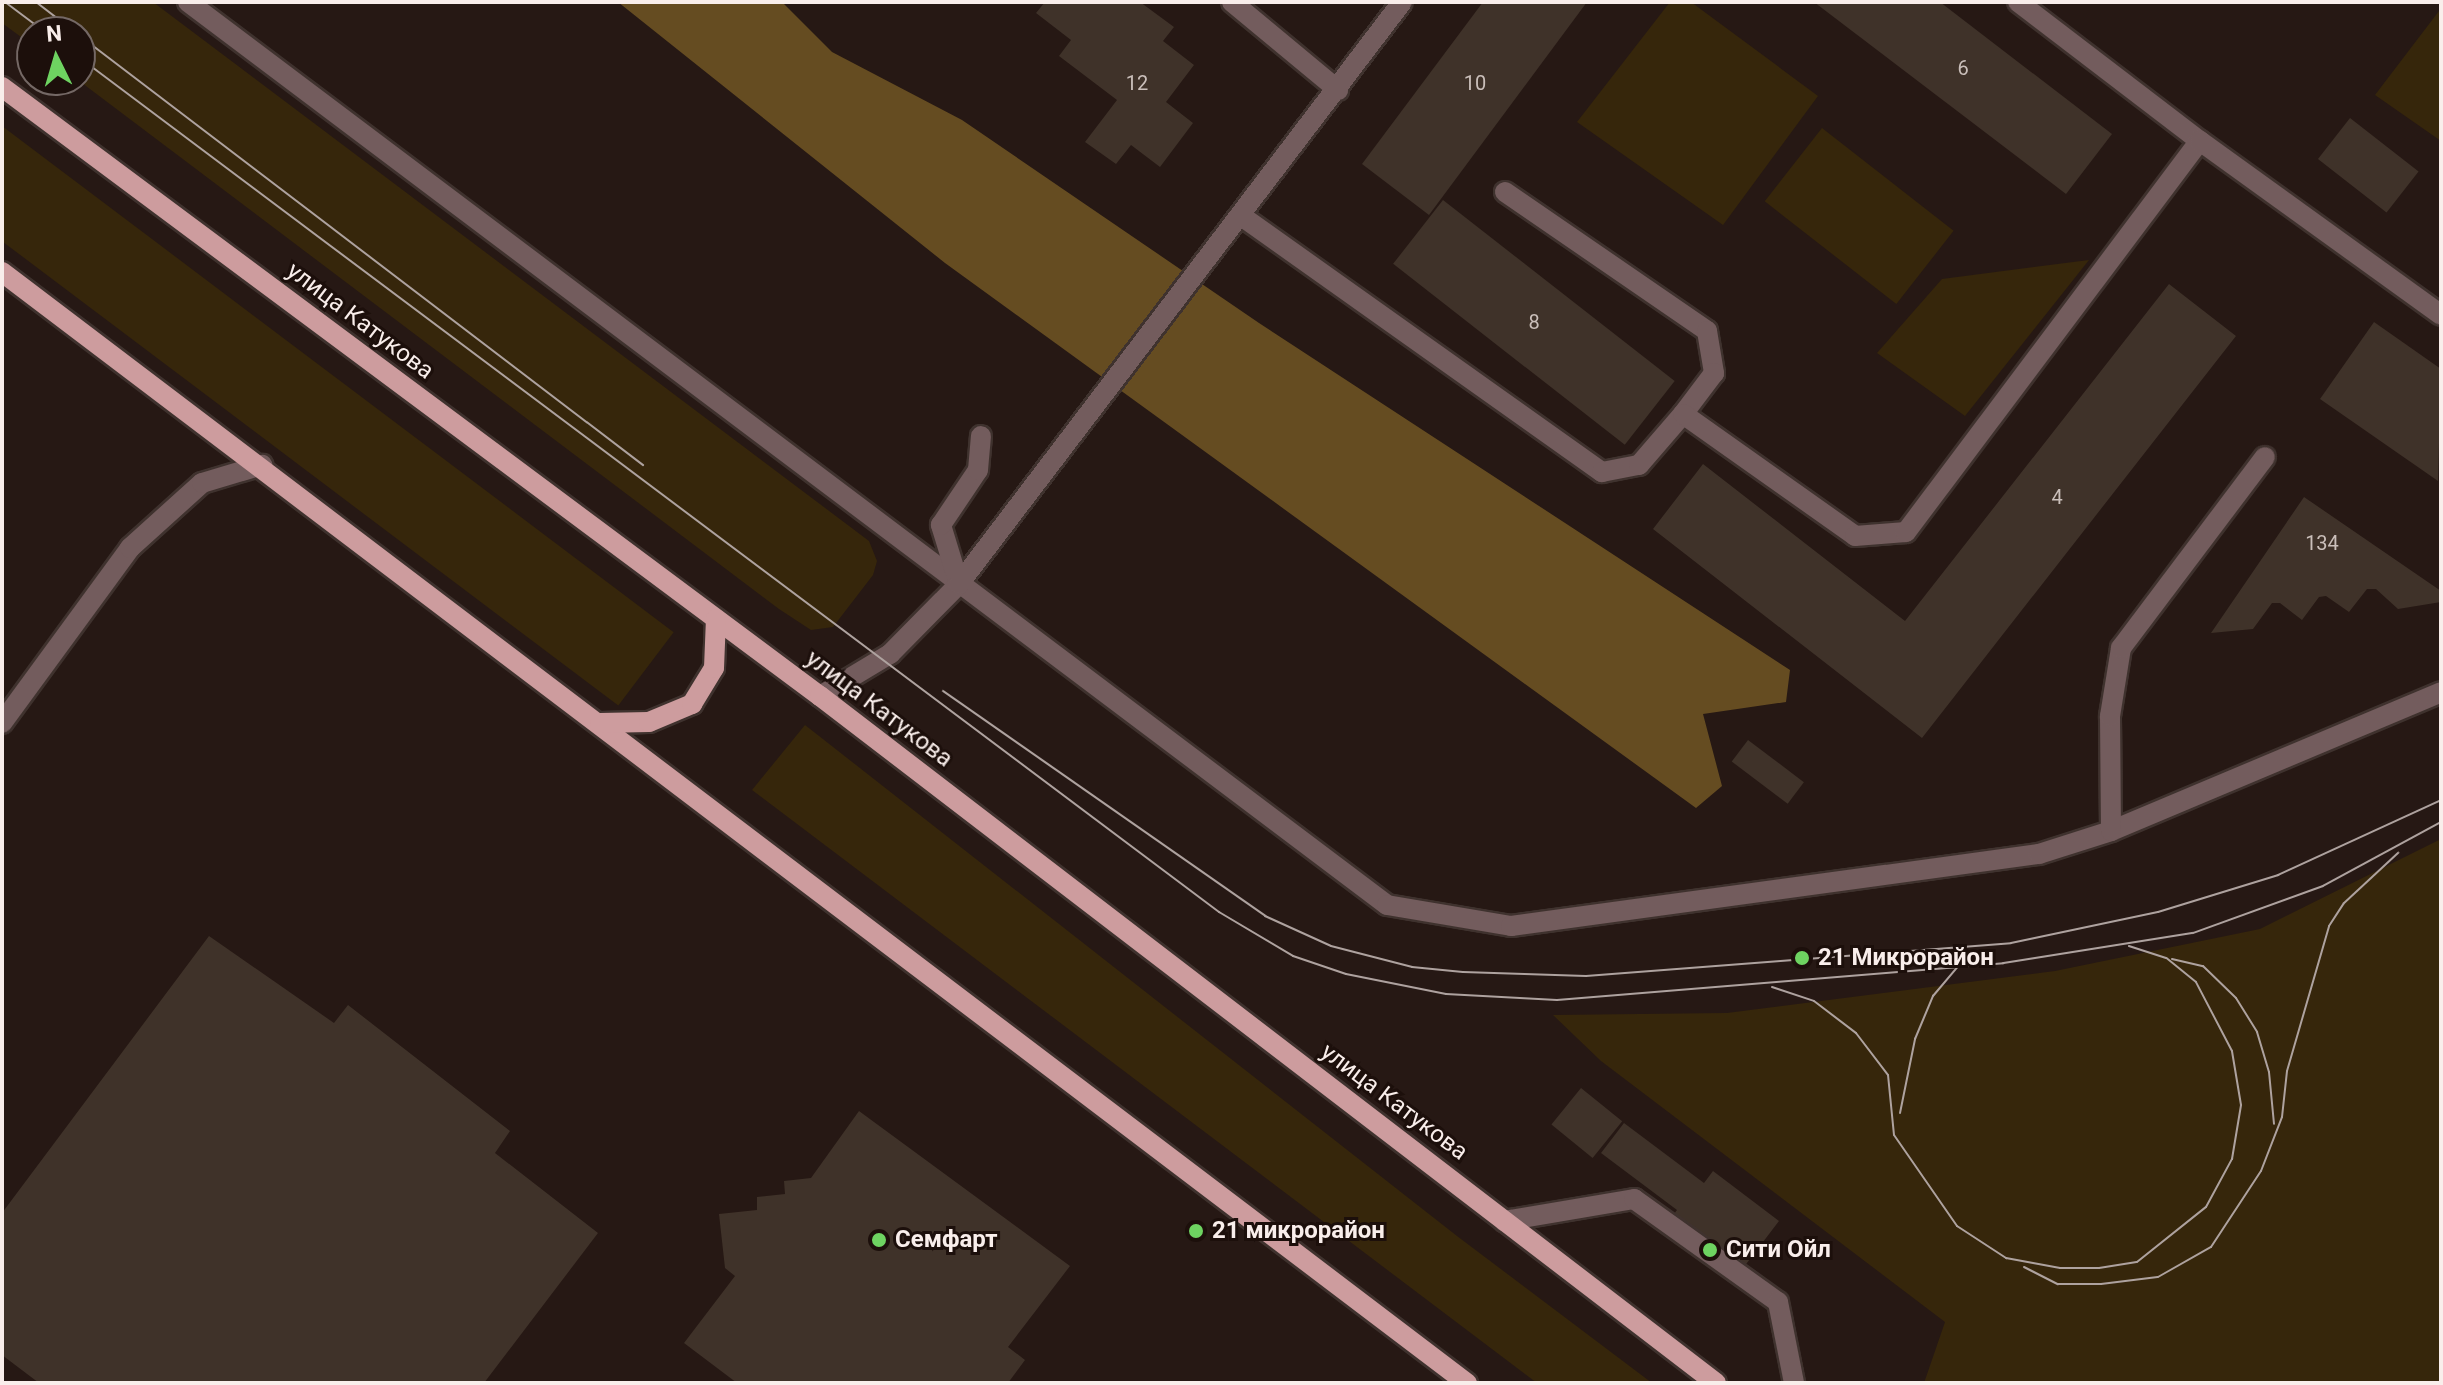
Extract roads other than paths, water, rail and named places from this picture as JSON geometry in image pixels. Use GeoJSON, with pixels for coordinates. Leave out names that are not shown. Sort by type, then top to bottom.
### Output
{"type":"FeatureCollection","features":[{"type":"Feature","properties":{"kind":"main road","name":"улица Катукова"},"geometry":{"type":"LineString","coordinates":[[2,87],[820,696],[1716,1383]]}},
{"type":"Feature","properties":{"kind":"main road"},"geometry":{"type":"LineString","coordinates":[[2,272],[262,465],[1467,1383]]}},
{"type":"Feature","properties":{"kind":"main road"},"geometry":{"type":"LineString","coordinates":[[600,723],[649,722],[692,704],[714,668],[716,619]]}},
{"type":"Feature","properties":{"kind":"street"},"geometry":{"type":"LineString","coordinates":[[188,2],[1387,905],[1511,926],[2039,854],[2111,831],[2441,692]]}},
{"type":"Feature","properties":{"kind":"street"},"geometry":{"type":"LineString","coordinates":[[1232,2],[1338,90]]}},
{"type":"Feature","properties":{"kind":"street"},"geometry":{"type":"LineString","coordinates":[[820,696],[890,654],[959,584],[1402,2]]}},
{"type":"Feature","properties":{"kind":"street"},"geometry":{"type":"LineString","coordinates":[[2018,2],[2200,141],[2441,315]]}},
{"type":"Feature","properties":{"kind":"street"},"geometry":{"type":"LineString","coordinates":[[1683,414],[1855,536],[1906,532],[2200,141]]}},
{"type":"Feature","properties":{"kind":"street"},"geometry":{"type":"LineString","coordinates":[[1240,215],[1602,472],[1639,465],[1714,373],[1707,331],[1505,192]]}},
{"type":"Feature","properties":{"kind":"street"},"geometry":{"type":"LineString","coordinates":[[959,584],[941,525],[978,470],[981,436]]}},
{"type":"Feature","properties":{"kind":"street"},"geometry":{"type":"LineString","coordinates":[[2111,831],[2110,716],[2121,648],[2265,457]]}},
{"type":"Feature","properties":{"kind":"street"},"geometry":{"type":"LineString","coordinates":[[2,723],[130,548],[202,483],[262,465]]}},
{"type":"Feature","properties":{"kind":"street"},"geometry":{"type":"LineString","coordinates":[[1504,1221],[1634,1199],[1778,1302],[1794,1383]]}},
{"type":"Feature","properties":{"kind":"tram line"},"geometry":{"type":"LineString","coordinates":[[5,2],[24,16]]}},
{"type":"Feature","properties":{"kind":"tram line"},"geometry":{"type":"LineString","coordinates":[[36,2],[54,16]]}},
{"type":"Feature","properties":{"kind":"tram line"},"geometry":{"type":"LineString","coordinates":[[96,48],[643,465]]}},
{"type":"Feature","properties":{"kind":"tram line"},"geometry":{"type":"LineString","coordinates":[[96,70],[1219,912],[1293,956],[1346,974],[1446,994],[1557,1000],[2003,963],[2193,933],[2323,886],[2441,822]]}},
{"type":"Feature","properties":{"kind":"tram line"},"geometry":{"type":"LineString","coordinates":[[943,691],[1265,916],[1331,946],[1412,967],[1463,972],[1586,976],[2011,943],[2158,912],[2278,875],[2441,800]]}},
{"type":"Feature","properties":{"kind":"tram line"},"geometry":{"type":"LineString","coordinates":[[2024,1267],[2058,1284],[2101,1284],[2158,1277],[2211,1247],[2261,1171],[2282,1117],[2287,1071],[2329,926],[2344,903],[2398,853]]}},
{"type":"Feature","properties":{"kind":"tram line"},"geometry":{"type":"LineString","coordinates":[[1772,987],[1814,1001],[1856,1033],[1888,1075],[1894,1135],[1957,1226],[2006,1258],[2060,1268],[2099,1268],[2137,1262],[2206,1207],[2232,1159],[2241,1105],[2232,1051],[2196,982],[2166,958],[2129,946]]}},
{"type":"Feature","properties":{"kind":"tram line"},"geometry":{"type":"LineString","coordinates":[[2172,959],[2203,966],[2236,998],[2257,1032],[2269,1072],[2274,1124]]}},
{"type":"Feature","properties":{"kind":"tram line"},"geometry":{"type":"LineString","coordinates":[[1900,1113],[1915,1039],[1933,996],[1960,964]]}},
{"type":"Feature","properties":{"kind":"place","name":"21 Микрорайон"},"geometry":{"type":"Point","coordinates":[1802,958]}},
{"type":"Feature","properties":{"kind":"place","name":"21 микрорайон"},"geometry":{"type":"Point","coordinates":[1196,1231]}},
{"type":"Feature","properties":{"kind":"place","name":"Семфарт"},"geometry":{"type":"Point","coordinates":[879,1240]}},
{"type":"Feature","properties":{"kind":"place","name":"Сити Ойл"},"geometry":{"type":"Point","coordinates":[1710,1250]}}]}
